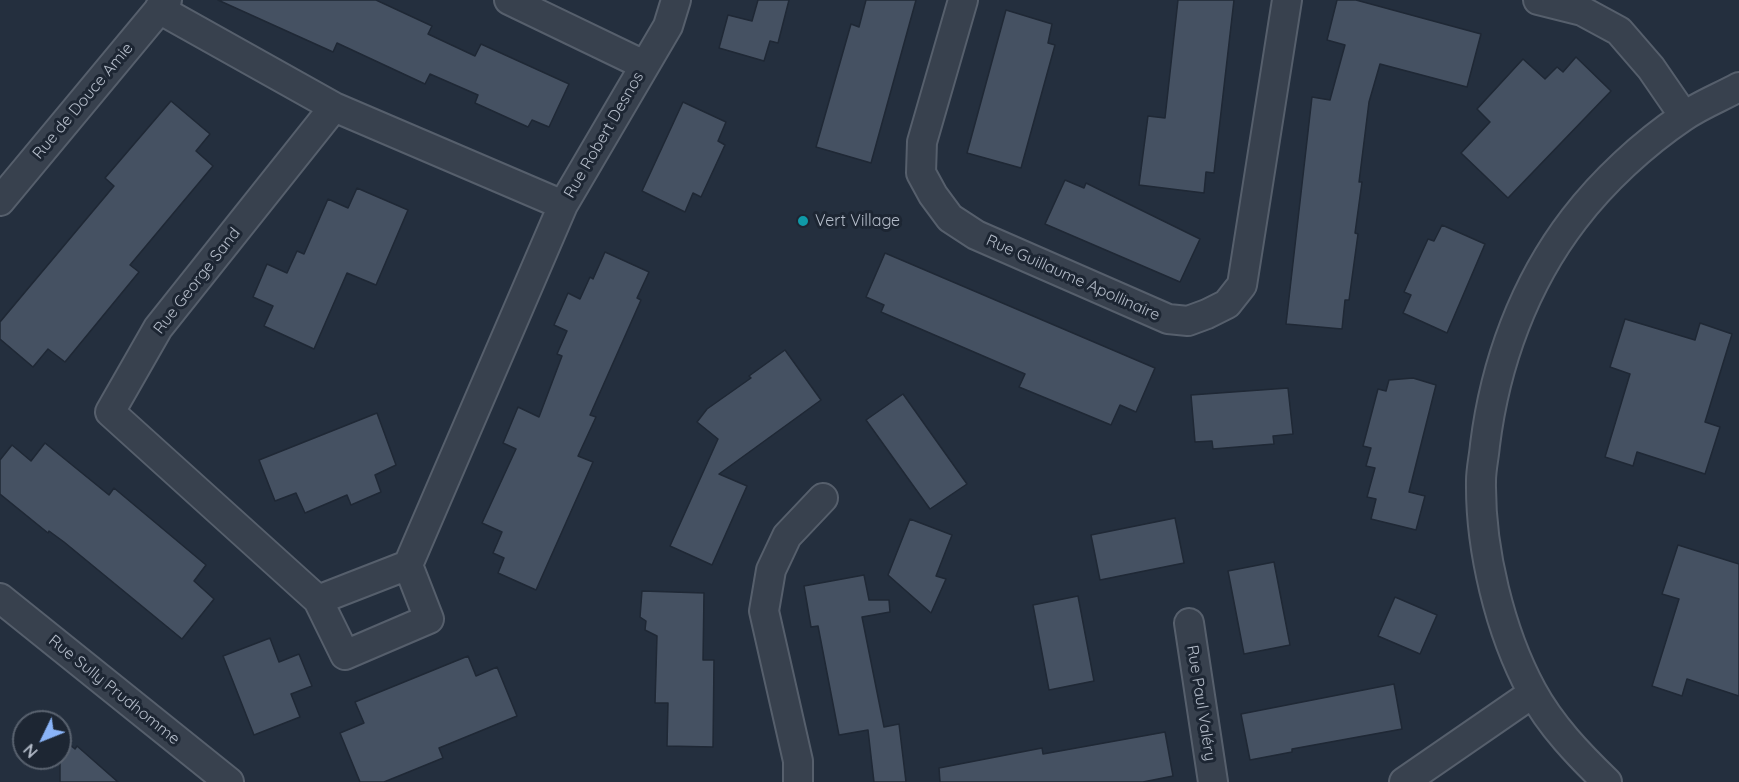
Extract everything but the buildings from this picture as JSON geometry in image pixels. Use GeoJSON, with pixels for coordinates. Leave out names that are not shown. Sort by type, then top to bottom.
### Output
{"type":"FeatureCollection","features":[{"type":"Feature","properties":{"kind":"street","name":"Rue Robert Desnos"},"geometry":{"type":"LineString","coordinates":[[509,0],[644,65]]}},
{"type":"Feature","properties":{"kind":"street","name":"Rue Robert Desnos"},"geometry":{"type":"LineString","coordinates":[[563,205],[668,26],[676,0]]}},
{"type":"Feature","properties":{"kind":"street","name":"Rue Guillaume Apollinaire"},"geometry":{"type":"LineString","coordinates":[[963,0],[922,142],[921,172],[933,195],[950,218],[976,235],[1167,320],[1188,321],[1227,304],[1242,285],[1287,0]]}},
{"type":"Feature","properties":{"kind":"street"},"geometry":{"type":"LineString","coordinates":[[1538,0],[1581,11],[1619,31],[1651,68],[1684,116]]}},
{"type":"Feature","properties":{"kind":"street"},"geometry":{"type":"LineString","coordinates":[[163,5],[334,107],[563,205],[408,565],[318,600]]}},
{"type":"Feature","properties":{"kind":"street","name":"Rue de Douce Amie"},"geometry":{"type":"LineString","coordinates":[[0,201],[163,5]]}},
{"type":"Feature","properties":{"kind":"street"},"geometry":{"type":"LineString","coordinates":[[1607,782],[1569,744],[1533,693],[1513,651],[1495,594],[1485,531],[1481,481],[1498,372],[1517,318],[1541,268],[1574,219],[1610,178],[1645,146],[1684,116],[1739,87]]}},
{"type":"Feature","properties":{"kind":"street","name":"Rue George Sand"},"geometry":{"type":"LineString","coordinates":[[334,107],[158,328],[110,412],[318,600],[345,655],[429,618],[408,565]]}},
{"type":"Feature","properties":{"kind":"street"},"geometry":{"type":"LineString","coordinates":[[798,782],[798,761],[764,611],[771,570],[787,536],[824,498]]}},
{"type":"Feature","properties":{"kind":"street","name":"Rue Sully Prudhomme"},"geometry":{"type":"LineString","coordinates":[[0,598],[229,782]]}},
{"type":"Feature","properties":{"kind":"street","name":"Rue Paul Valéry"},"geometry":{"type":"LineString","coordinates":[[1189,623],[1213,782]]}},
{"type":"Feature","properties":{"kind":"street"},"geometry":{"type":"LineString","coordinates":[[1404,782],[1533,693]]}},
{"type":"Feature","properties":{"kind":"place","name":"Vert Village"},"geometry":{"type":"Point","coordinates":[803,221]}}]}
